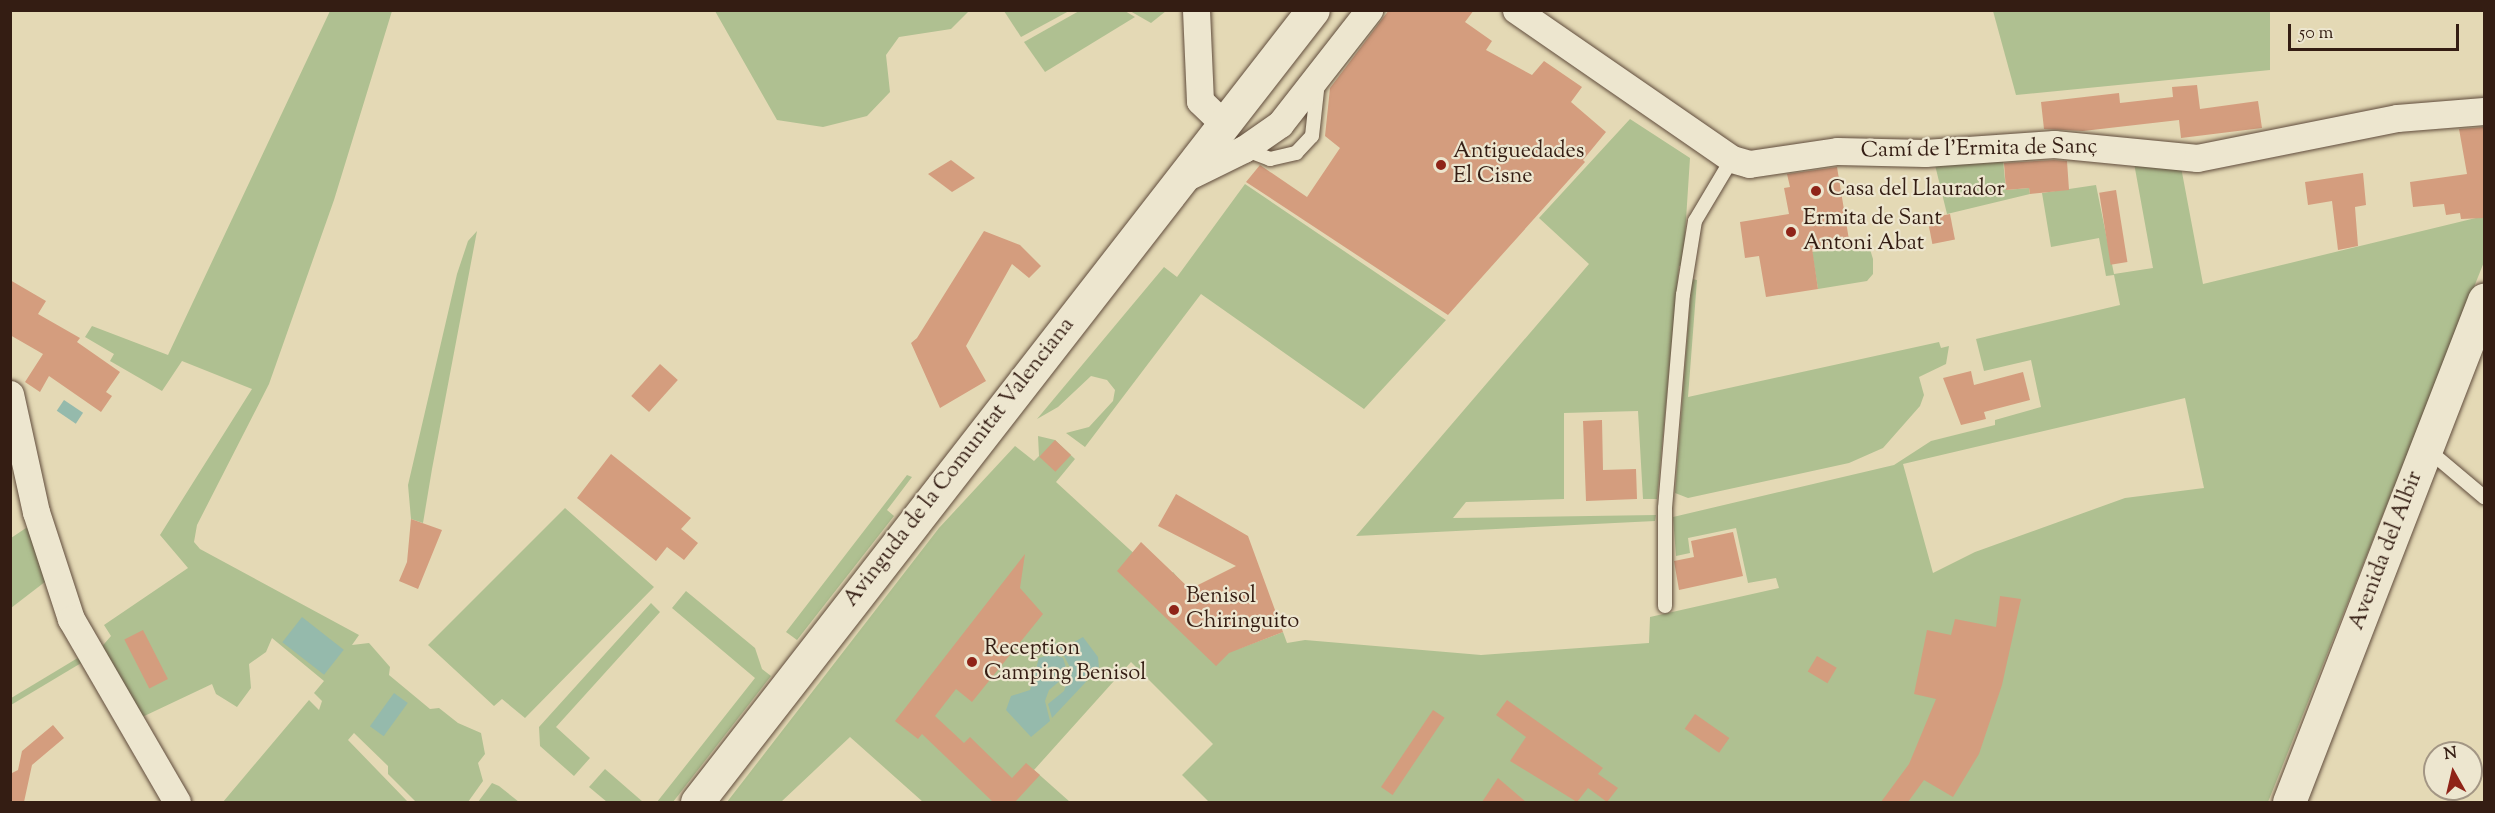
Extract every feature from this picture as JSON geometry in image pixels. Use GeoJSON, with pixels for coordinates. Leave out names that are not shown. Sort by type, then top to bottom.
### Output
{"type":"FeatureCollection","features":[{"type":"Feature","properties":{"kind":"main road","name":"Avinguda de la Comunitat Valenciana"},"geometry":{"type":"LineString","coordinates":[[697,802],[1183,179],[1234,137],[1313,10]]}},
{"type":"Feature","properties":{"kind":"main road","name":"Avenida del Albir"},"geometry":{"type":"LineString","coordinates":[[2289,802],[2484,300]]}},
{"type":"Feature","properties":{"kind":"street"},"geometry":{"type":"LineString","coordinates":[[1196,10],[1200,101],[1234,137],[1280,124],[1318,80],[1369,10]]}},
{"type":"Feature","properties":{"kind":"street","name":"Camí de l'Ermita de Sanç"},"geometry":{"type":"LineString","coordinates":[[1516,10],[1732,159],[1749,164],[1837,151],[1860,154],[2054,144],[2197,159],[2397,118],[2484,111]]}},
{"type":"Feature","properties":{"kind":"street"},"geometry":{"type":"LineString","coordinates":[[10,394],[36,512],[71,618],[177,802]]}},
{"type":"Feature","properties":{"kind":"lane"},"geometry":{"type":"LineString","coordinates":[[1665,606],[1665,508],[1683,295],[1695,221],[1732,159]]}},
{"type":"Feature","properties":{"kind":"lane"},"geometry":{"type":"LineString","coordinates":[[2427,449],[2484,497]]}},
{"type":"Feature","properties":{"kind":"shaded area"},"geometry":{"type":"Polygon","coordinates":[[[330,11],[392,11],[334,200],[269,384],[197,525],[194,542],[200,549],[359,635],[352,645],[369,643],[390,667],[389,675],[430,709],[439,708],[458,723],[481,733],[485,754],[478,763],[483,781],[468,802],[416,802],[388,774],[388,766],[354,733],[348,740],[408,802],[223,802],[309,700],[319,710],[322,701],[314,693],[324,681],[272,638],[266,652],[249,664],[251,688],[237,707],[216,694],[212,684],[138,719],[98,651],[111,636],[104,625],[188,568],[160,535],[252,389],[182,361],[162,391],[110,361],[114,354],[85,337],[92,326],[168,355],[330,11]]]}},
{"type":"Feature","properties":{"kind":"shaded area"},"geometry":{"type":"Polygon","coordinates":[[[715,11],[969,11],[951,29],[899,37],[886,55],[890,92],[867,116],[823,127],[777,120],[715,11]]]}},
{"type":"Feature","properties":{"kind":"shaded area"},"geometry":{"type":"Polygon","coordinates":[[[1004,11],[1069,11],[1021,37],[1004,11]]]}},
{"type":"Feature","properties":{"kind":"shaded area"},"geometry":{"type":"Polygon","coordinates":[[[1079,11],[1125,11],[1135,17],[1045,72],[1024,42],[1079,11]]]}},
{"type":"Feature","properties":{"kind":"shaded area"},"geometry":{"type":"Polygon","coordinates":[[[1130,11],[1166,11],[1151,23],[1130,11]]]}},
{"type":"Feature","properties":{"kind":"shaded area"},"geometry":{"type":"Polygon","coordinates":[[[1993,11],[2270,11],[2270,70],[2016,95],[1993,11]]]}},
{"type":"Feature","properties":{"kind":"shaded area"},"geometry":{"type":"Polygon","coordinates":[[[1630,119],[1690,158],[1683,266],[1679,266],[1657,499],[1643,499],[1638,411],[1564,413],[1564,499],[1466,502],[1453,518],[1656,515],[1655,521],[1356,536],[1589,264],[1539,218],[1630,119]]]}},
{"type":"Feature","properties":{"kind":"shaded area"},"geometry":{"type":"Polygon","coordinates":[[[2003,160],[2006,190],[2029,188],[2030,194],[1947,214],[1935,165],[2003,160]]]}},
{"type":"Feature","properties":{"kind":"shaded area"},"geometry":{"type":"Polygon","coordinates":[[[2134,163],[2181,167],[2203,284],[2484,216],[2484,262],[2268,802],[1209,802],[1182,775],[1213,744],[1131,662],[1034,770],[1070,802],[923,802],[850,737],[781,802],[727,802],[939,528],[1015,446],[1034,461],[1039,456],[1038,436],[1055,440],[1075,459],[1056,482],[1164,581],[1173,572],[1238,649],[1283,632],[1287,643],[1305,640],[1481,655],[1649,643],[1650,617],[1779,588],[1776,578],[1748,583],[1736,528],[1688,538],[1690,553],[1676,556],[1673,517],[1894,465],[1931,441],[1995,425],[1995,420],[2041,407],[2031,360],[1984,371],[1976,339],[2120,305],[2114,275],[2106,276],[2099,238],[2051,247],[2042,193],[2096,185],[2114,274],[2153,268],[2134,163]],[[2185,398],[1903,464],[1933,573],[1975,552],[2125,498],[2204,488],[2185,398]]]}},
{"type":"Feature","properties":{"kind":"shaded area"},"geometry":{"type":"Polygon","coordinates":[[[1245,184],[1446,320],[1364,409],[1201,294],[1085,447],[1066,433],[1089,427],[1113,401],[1115,390],[1107,380],[1091,376],[1058,407],[1037,419],[1164,267],[1177,277],[1245,184]]]}},
{"type":"Feature","properties":{"kind":"shaded area"},"geometry":{"type":"Polygon","coordinates":[[[477,231],[423,523],[411,519],[408,485],[457,274],[468,241],[477,231]]]}},
{"type":"Feature","properties":{"kind":"shaded area"},"geometry":{"type":"Polygon","coordinates":[[[1858,245],[1869,246],[1873,259],[1873,274],[1867,281],[1818,289],[1812,252],[1858,245]]]}},
{"type":"Feature","properties":{"kind":"shaded area"},"geometry":{"type":"Polygon","coordinates":[[[1692,279],[1697,280],[1688,397],[1939,342],[1941,348],[1949,346],[1946,364],[1919,377],[1924,395],[1920,406],[1883,448],[1849,463],[1688,498],[1675,493],[1692,279]]]}},
{"type":"Feature","properties":{"kind":"shaded area"},"geometry":{"type":"Polygon","coordinates":[[[64,400],[83,413],[76,424],[57,411],[64,400]]]}},
{"type":"Feature","properties":{"kind":"shaded area"},"geometry":{"type":"Polygon","coordinates":[[[907,475],[912,477],[887,510],[894,516],[797,640],[786,632],[907,475]]]}},
{"type":"Feature","properties":{"kind":"shaded area"},"geometry":{"type":"Polygon","coordinates":[[[565,508],[654,587],[525,718],[502,699],[494,706],[428,645],[565,508]]]}},
{"type":"Feature","properties":{"kind":"shaded area"},"geometry":{"type":"Polygon","coordinates":[[[32,524],[50,578],[11,608],[11,538],[32,524]]]}},
{"type":"Feature","properties":{"kind":"shaded area"},"geometry":{"type":"Polygon","coordinates":[[[686,591],[755,648],[762,669],[771,676],[673,802],[657,802],[755,678],[672,608],[686,591]]]}},
{"type":"Feature","properties":{"kind":"shaded area"},"geometry":{"type":"Polygon","coordinates":[[[651,603],[660,612],[556,727],[590,758],[574,776],[540,746],[539,727],[651,603]]]}},
{"type":"Feature","properties":{"kind":"shaded area"},"geometry":{"type":"Polygon","coordinates":[[[302,617],[344,650],[324,675],[282,642],[302,617]]]}},
{"type":"Feature","properties":{"kind":"shaded area"},"geometry":{"type":"Polygon","coordinates":[[[1083,637],[1098,657],[1099,668],[1052,718],[1048,704],[1064,691],[1071,669],[1064,656],[1050,649],[1055,643],[1067,646],[1083,637]]]}},
{"type":"Feature","properties":{"kind":"shaded area"},"geometry":{"type":"Polygon","coordinates":[[[1052,654],[1063,658],[1068,674],[1049,690],[1045,701],[1050,721],[1031,737],[1006,710],[1011,696],[1030,690],[1039,658],[1052,654]]]}},
{"type":"Feature","properties":{"kind":"shaded area"},"geometry":{"type":"Polygon","coordinates":[[[81,656],[84,661],[10,706],[10,699],[81,656]]]}},
{"type":"Feature","properties":{"kind":"shaded area"},"geometry":{"type":"Polygon","coordinates":[[[394,693],[408,703],[384,736],[370,726],[394,693]]]}},
{"type":"Feature","properties":{"kind":"shaded area"},"geometry":{"type":"Polygon","coordinates":[[[605,769],[643,802],[607,802],[589,787],[605,769]]]}},
{"type":"Feature","properties":{"kind":"shaded area"},"geometry":{"type":"Polygon","coordinates":[[[492,783],[499,786],[519,802],[478,802],[492,783]]]}},
{"type":"Feature","properties":{"kind":"building","name":"Antiguedades El Cisne"},"geometry":{"type":"Polygon","coordinates":[[[1389,10],[1474,10],[1465,22],[1492,41],[1486,50],[1532,75],[1544,61],[1582,87],[1571,102],[1606,132],[1583,160],[1585,162],[1448,315],[1246,182],[1260,165],[1307,197],[1340,148],[1325,136],[1330,88],[1389,10]]]}},
{"type":"Feature","properties":{"kind":"building"},"geometry":{"type":"Polygon","coordinates":[[[2197,85],[2200,109],[2258,101],[2262,128],[2181,138],[2179,120],[2083,131],[2044,129],[2041,102],[2119,93],[2120,103],[2173,97],[2172,87],[2197,85]]]}},
{"type":"Feature","properties":{"kind":"building"},"geometry":{"type":"Polygon","coordinates":[[[2484,127],[2484,218],[2461,219],[2460,213],[2446,215],[2444,204],[2413,207],[2410,182],[2467,174],[2459,129],[2484,127]]]}},
{"type":"Feature","properties":{"kind":"building"},"geometry":{"type":"Polygon","coordinates":[[[951,160],[975,178],[952,192],[928,174],[951,160]]]}},
{"type":"Feature","properties":{"kind":"building"},"geometry":{"type":"Polygon","coordinates":[[[2067,161],[2069,190],[2030,194],[2029,188],[2006,190],[2004,163],[2067,161]]]}},
{"type":"Feature","properties":{"kind":"building"},"geometry":{"type":"Polygon","coordinates":[[[1837,167],[1849,240],[1812,248],[1818,289],[1766,297],[1759,256],[1745,258],[1740,222],[1789,214],[1784,188],[1790,187],[1787,174],[1837,167]]]}},
{"type":"Feature","properties":{"kind":"building"},"geometry":{"type":"Polygon","coordinates":[[[2363,173],[2366,205],[2355,207],[2358,246],[2338,250],[2332,201],[2308,205],[2305,182],[2363,173]]]}},
{"type":"Feature","properties":{"kind":"building"},"geometry":{"type":"Polygon","coordinates":[[[2116,190],[2127,262],[2111,265],[2099,193],[2116,190]]]}},
{"type":"Feature","properties":{"kind":"building"},"geometry":{"type":"Polygon","coordinates":[[[1950,214],[1955,240],[1932,244],[1927,218],[1950,214]]]}},
{"type":"Feature","properties":{"kind":"building"},"geometry":{"type":"Polygon","coordinates":[[[984,231],[1020,245],[1041,266],[1029,278],[1012,264],[966,346],[986,381],[940,408],[911,343],[917,338],[984,231]]]}},
{"type":"Feature","properties":{"kind":"building"},"geometry":{"type":"Polygon","coordinates":[[[10,280],[46,301],[38,314],[80,338],[77,342],[120,372],[106,392],[112,396],[101,412],[49,376],[40,392],[25,382],[43,354],[10,335],[10,280]]]}},
{"type":"Feature","properties":{"kind":"building"},"geometry":{"type":"Polygon","coordinates":[[[660,364],[678,380],[649,412],[631,396],[660,364]]]}},
{"type":"Feature","properties":{"kind":"building"},"geometry":{"type":"Polygon","coordinates":[[[1971,371],[1974,385],[2023,372],[2030,400],[1984,412],[1986,419],[1961,425],[1943,378],[1971,371]]]}},
{"type":"Feature","properties":{"kind":"building"},"geometry":{"type":"Polygon","coordinates":[[[1602,420],[1603,470],[1636,469],[1637,499],[1586,501],[1583,421],[1602,420]]]}},
{"type":"Feature","properties":{"kind":"building"},"geometry":{"type":"Polygon","coordinates":[[[1055,440],[1071,455],[1055,472],[1039,457],[1055,440]]]}},
{"type":"Feature","properties":{"kind":"building"},"geometry":{"type":"Polygon","coordinates":[[[611,454],[691,518],[681,529],[698,543],[684,560],[667,547],[656,561],[577,498],[611,454]]]}},
{"type":"Feature","properties":{"kind":"building"},"geometry":{"type":"Polygon","coordinates":[[[1176,494],[1248,536],[1283,632],[1229,653],[1216,666],[1117,571],[1141,542],[1190,589],[1236,566],[1158,526],[1176,494]]]}},
{"type":"Feature","properties":{"kind":"building"},"geometry":{"type":"Polygon","coordinates":[[[411,519],[442,530],[418,589],[399,581],[407,562],[411,519]]]}},
{"type":"Feature","properties":{"kind":"building"},"geometry":{"type":"Polygon","coordinates":[[[1733,532],[1743,576],[1679,590],[1674,561],[1694,557],[1691,541],[1733,532]]]}},
{"type":"Feature","properties":{"kind":"building","name":"Reception Camping Benisol"},"geometry":{"type":"Polygon","coordinates":[[[1025,554],[1020,588],[1043,614],[972,702],[956,689],[935,716],[964,743],[970,737],[1012,778],[1026,763],[1040,775],[1015,802],[993,802],[922,734],[918,739],[895,721],[1025,554]]]}},
{"type":"Feature","properties":{"kind":"building"},"geometry":{"type":"Polygon","coordinates":[[[2000,596],[2021,599],[2002,685],[1979,754],[1953,797],[1924,780],[1908,802],[1881,802],[1909,764],[1936,699],[1914,694],[1927,630],[1951,635],[1955,619],[1996,627],[2000,596]]]}},
{"type":"Feature","properties":{"kind":"building"},"geometry":{"type":"Polygon","coordinates":[[[143,630],[168,679],[149,689],[124,640],[143,630]]]}},
{"type":"Feature","properties":{"kind":"building"},"geometry":{"type":"Polygon","coordinates":[[[1817,656],[1837,668],[1827,683],[1808,671],[1817,656]]]}},
{"type":"Feature","properties":{"kind":"building"},"geometry":{"type":"Polygon","coordinates":[[[1507,700],[1603,768],[1598,774],[1618,788],[1607,802],[1588,788],[1577,802],[1510,761],[1526,737],[1496,715],[1507,700]]]}},
{"type":"Feature","properties":{"kind":"building"},"geometry":{"type":"Polygon","coordinates":[[[1433,710],[1445,718],[1393,795],[1381,787],[1433,710]]]}},
{"type":"Feature","properties":{"kind":"building"},"geometry":{"type":"Polygon","coordinates":[[[1695,714],[1729,738],[1719,753],[1685,729],[1695,714]]]}},
{"type":"Feature","properties":{"kind":"building"},"geometry":{"type":"Polygon","coordinates":[[[53,725],[64,738],[32,765],[24,802],[10,802],[10,774],[18,770],[22,751],[53,725]]]}},
{"type":"Feature","properties":{"kind":"building"},"geometry":{"type":"Polygon","coordinates":[[[1498,778],[1526,802],[1482,802],[1498,778]]]}},
{"type":"Feature","properties":{"kind":"place","name":"Antiguedades El Cisne"},"geometry":{"type":"Point","coordinates":[1441,165]}},
{"type":"Feature","properties":{"kind":"place","name":"Casa del Llaurador"},"geometry":{"type":"Point","coordinates":[1816,191]}},
{"type":"Feature","properties":{"kind":"place","name":"Ermita de Sant Antoni Abat"},"geometry":{"type":"Point","coordinates":[1791,232]}},
{"type":"Feature","properties":{"kind":"place","name":"Benisol Chiringuito"},"geometry":{"type":"Point","coordinates":[1174,610]}},
{"type":"Feature","properties":{"kind":"place","name":"Reception Camping Benisol"},"geometry":{"type":"Point","coordinates":[972,662]}}]}
